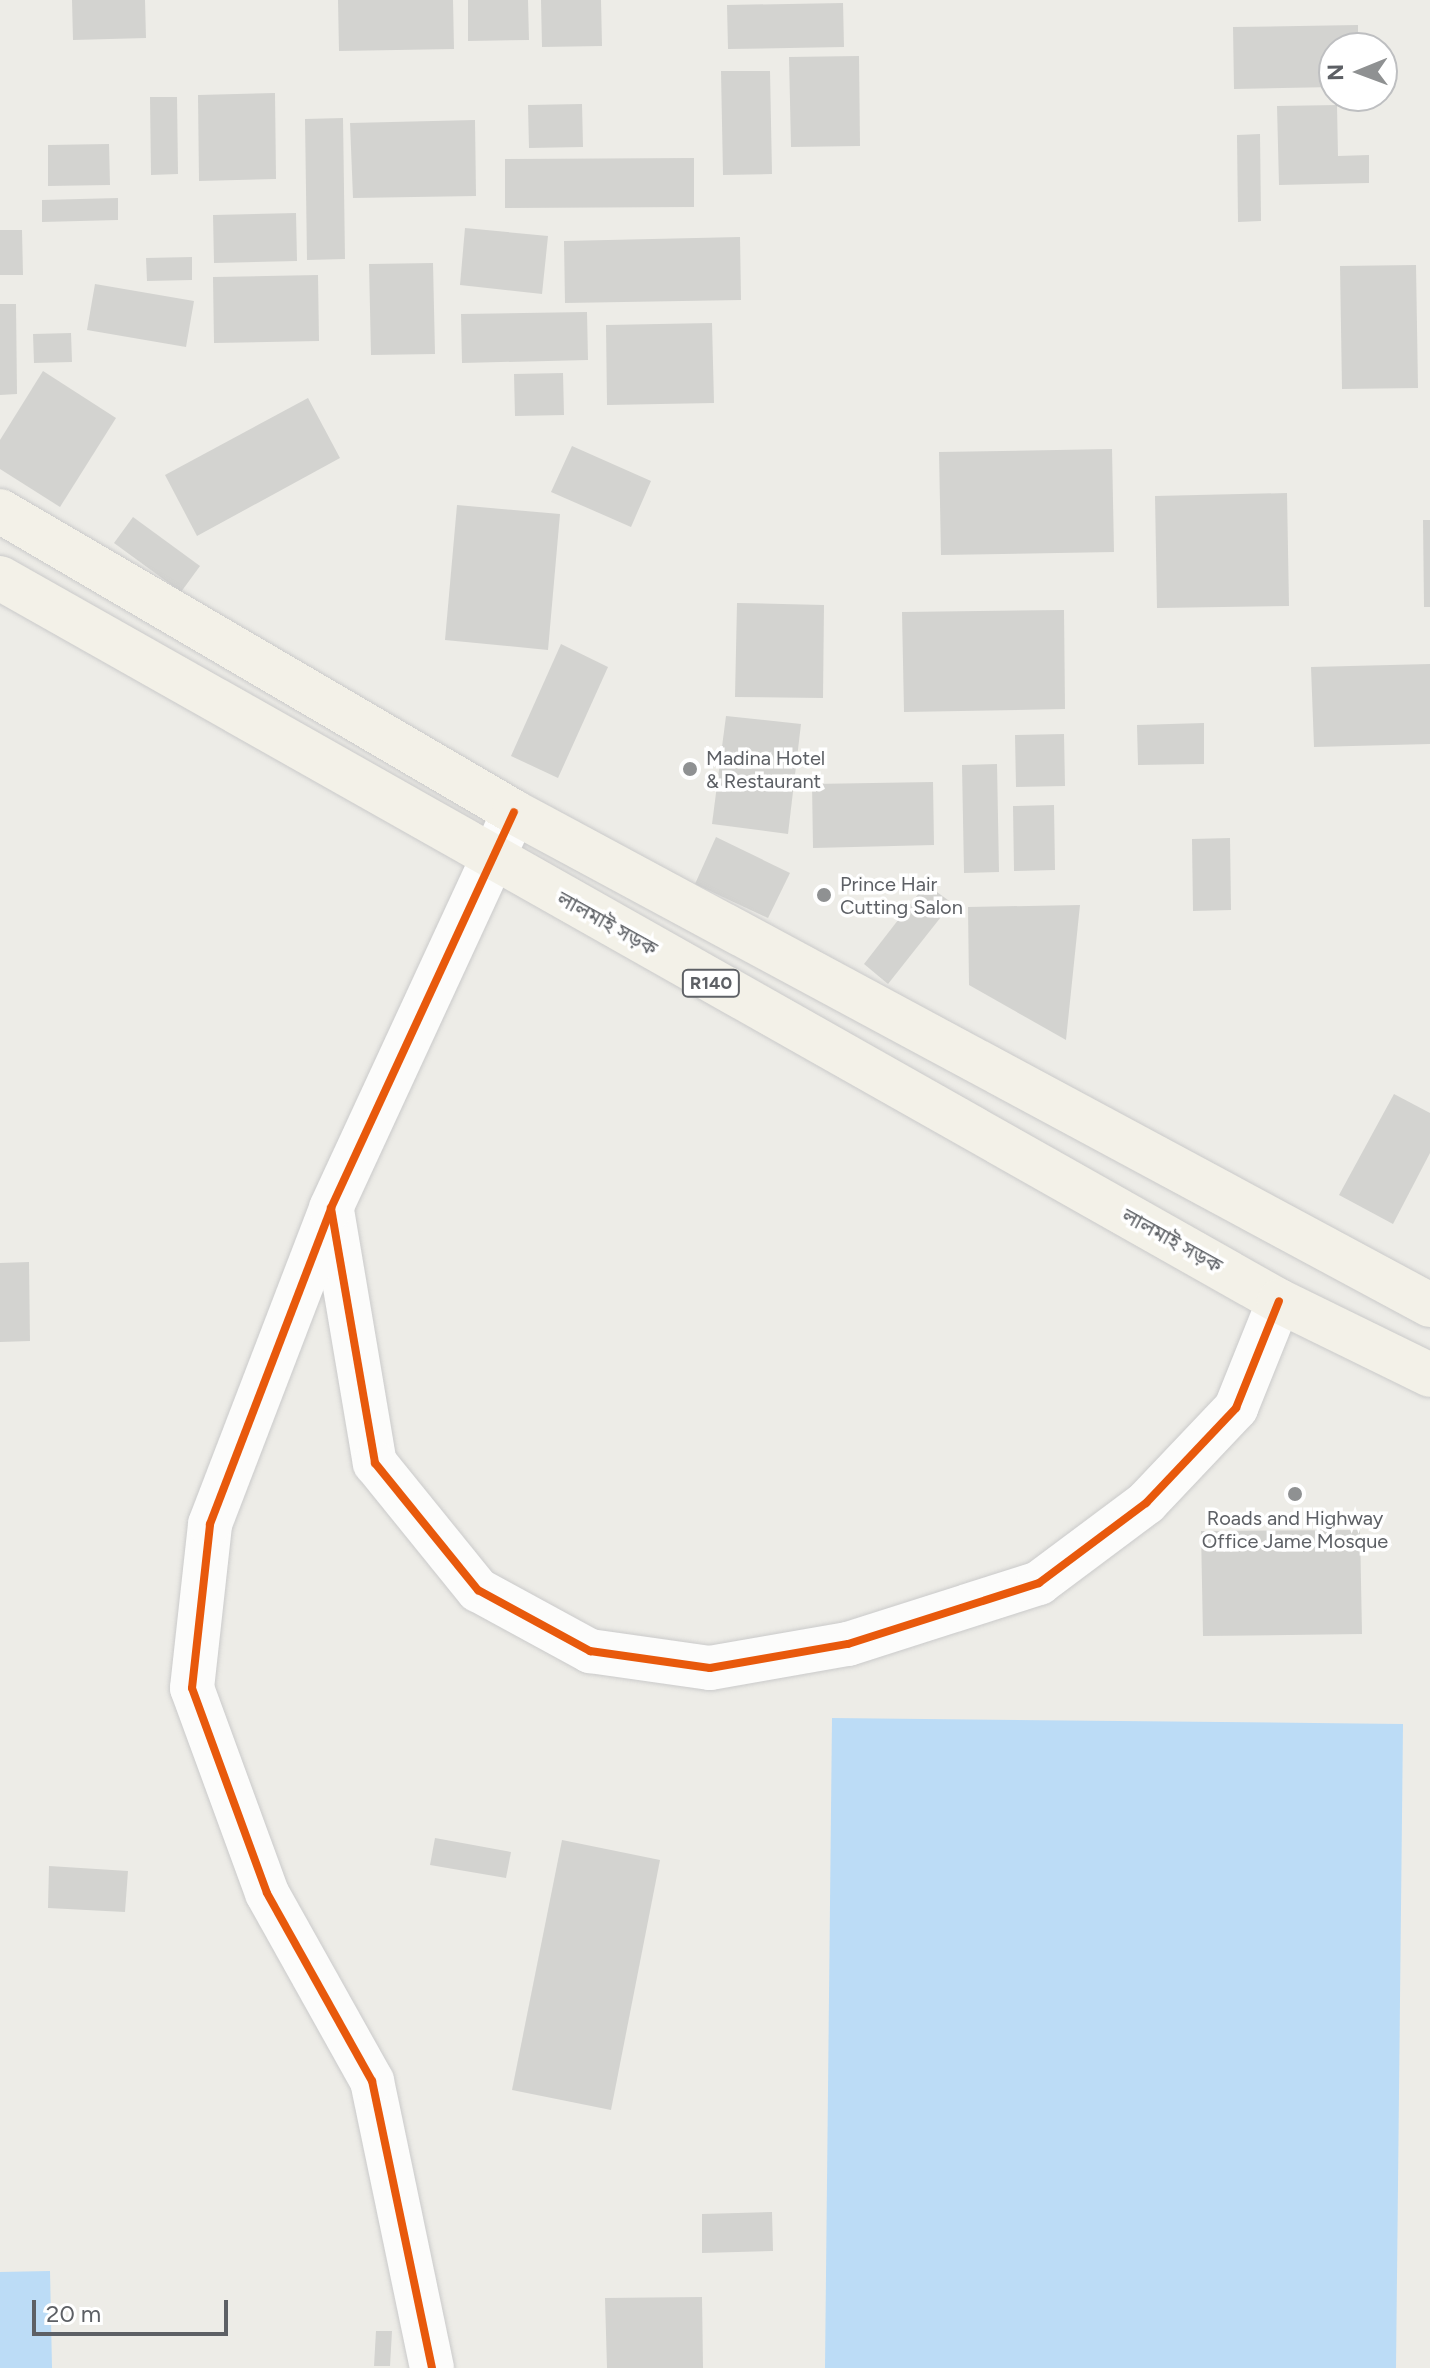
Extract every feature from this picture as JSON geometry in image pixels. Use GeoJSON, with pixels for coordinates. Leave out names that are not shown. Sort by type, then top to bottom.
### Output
{"type":"FeatureCollection","features":[{"type":"Feature","properties":{"kind":"main road","name":"R140"},"geometry":{"type":"LineString","coordinates":[[0,511],[514,812],[1430,1305]]}},
{"type":"Feature","properties":{"kind":"main road","name":"লালমাই সড়ক"},"geometry":{"type":"LineString","coordinates":[[0,578],[490,859],[1279,1301],[1430,1375]]}},
{"type":"Feature","properties":{"kind":"street"},"geometry":{"type":"LineString","coordinates":[[432,2368],[372,2081],[267,1893],[192,1688],[210,1524],[331,1208],[514,812]]}},
{"type":"Feature","properties":{"kind":"street"},"geometry":{"type":"LineString","coordinates":[[331,1208],[375,1463],[478,1590],[590,1651],[710,1668],[848,1644],[1039,1583],[1146,1503],[1236,1408],[1279,1301]]}},
{"type":"Feature","properties":{"kind":"water"},"geometry":{"type":"Polygon","coordinates":[[[832,1718],[1403,1724],[1396,2368],[825,2368],[832,1718]]]}},
{"type":"Feature","properties":{"kind":"water"},"geometry":{"type":"Polygon","coordinates":[[[50,2271],[52,2368],[0,2368],[0,2272],[50,2271]]]}},
{"type":"Feature","properties":{"kind":"building"},"geometry":{"type":"Polygon","coordinates":[[[72,0],[145,0],[146,38],[73,40],[72,0]]]}},
{"type":"Feature","properties":{"kind":"building"},"geometry":{"type":"Polygon","coordinates":[[[338,0],[453,0],[454,49],[339,51],[338,0]]]}},
{"type":"Feature","properties":{"kind":"building"},"geometry":{"type":"Polygon","coordinates":[[[468,0],[528,0],[529,40],[468,41],[468,0]]]}},
{"type":"Feature","properties":{"kind":"building"},"geometry":{"type":"Polygon","coordinates":[[[541,0],[601,0],[602,46],[542,47],[541,0]]]}},
{"type":"Feature","properties":{"kind":"building"},"geometry":{"type":"Polygon","coordinates":[[[843,3],[844,47],[728,49],[727,5],[843,3]]]}},
{"type":"Feature","properties":{"kind":"building"},"geometry":{"type":"Polygon","coordinates":[[[1358,25],[1358,32],[1318,32],[1318,87],[1234,89],[1233,27],[1358,25]]]}},
{"type":"Feature","properties":{"kind":"building"},"geometry":{"type":"Polygon","coordinates":[[[859,56],[860,146],[791,147],[789,57],[859,56]]]}},
{"type":"Feature","properties":{"kind":"building"},"geometry":{"type":"Polygon","coordinates":[[[721,71],[770,71],[772,174],[723,175],[721,71]]]}},
{"type":"Feature","properties":{"kind":"building"},"geometry":{"type":"Polygon","coordinates":[[[275,93],[276,179],[199,181],[198,95],[275,93]]]}},
{"type":"Feature","properties":{"kind":"building"},"geometry":{"type":"Polygon","coordinates":[[[150,97],[177,97],[178,174],[151,175],[150,97]]]}},
{"type":"Feature","properties":{"kind":"building"},"geometry":{"type":"Polygon","coordinates":[[[582,104],[583,147],[529,148],[528,105],[582,104]]]}},
{"type":"Feature","properties":{"kind":"building"},"geometry":{"type":"Polygon","coordinates":[[[1318,105],[1318,112],[1337,112],[1338,156],[1369,155],[1369,183],[1279,185],[1277,106],[1318,105]]]}},
{"type":"Feature","properties":{"kind":"building"},"geometry":{"type":"Polygon","coordinates":[[[343,118],[345,259],[307,260],[305,119],[343,118]]]}},
{"type":"Feature","properties":{"kind":"building"},"geometry":{"type":"Polygon","coordinates":[[[475,120],[476,196],[353,198],[350,123],[475,120]]]}},
{"type":"Feature","properties":{"kind":"building"},"geometry":{"type":"Polygon","coordinates":[[[1260,134],[1261,221],[1238,222],[1237,135],[1260,134]]]}},
{"type":"Feature","properties":{"kind":"building"},"geometry":{"type":"Polygon","coordinates":[[[109,144],[110,185],[48,186],[48,145],[109,144]]]}},
{"type":"Feature","properties":{"kind":"building"},"geometry":{"type":"Polygon","coordinates":[[[694,158],[694,207],[505,208],[505,159],[694,158]]]}},
{"type":"Feature","properties":{"kind":"building"},"geometry":{"type":"Polygon","coordinates":[[[118,198],[118,220],[42,222],[42,200],[118,198]]]}},
{"type":"Feature","properties":{"kind":"building"},"geometry":{"type":"Polygon","coordinates":[[[296,213],[297,261],[214,263],[213,215],[296,213]]]}},
{"type":"Feature","properties":{"kind":"building"},"geometry":{"type":"Polygon","coordinates":[[[465,228],[548,236],[542,294],[460,285],[465,228]]]}},
{"type":"Feature","properties":{"kind":"building"},"geometry":{"type":"Polygon","coordinates":[[[0,230],[22,230],[23,275],[0,275],[0,230]]]}},
{"type":"Feature","properties":{"kind":"building"},"geometry":{"type":"Polygon","coordinates":[[[740,237],[741,300],[565,303],[564,241],[740,237]]]}},
{"type":"Feature","properties":{"kind":"building"},"geometry":{"type":"Polygon","coordinates":[[[192,257],[192,280],[147,281],[146,258],[192,257]]]}},
{"type":"Feature","properties":{"kind":"building"},"geometry":{"type":"Polygon","coordinates":[[[433,263],[435,354],[371,355],[369,264],[433,263]]]}},
{"type":"Feature","properties":{"kind":"building"},"geometry":{"type":"Polygon","coordinates":[[[1416,265],[1418,388],[1342,389],[1340,266],[1416,265]]]}},
{"type":"Feature","properties":{"kind":"building"},"geometry":{"type":"Polygon","coordinates":[[[318,275],[319,341],[214,343],[213,277],[318,275]]]}},
{"type":"Feature","properties":{"kind":"building"},"geometry":{"type":"Polygon","coordinates":[[[95,284],[194,301],[186,347],[87,330],[95,284]]]}},
{"type":"Feature","properties":{"kind":"building"},"geometry":{"type":"Polygon","coordinates":[[[0,304],[16,304],[17,394],[0,395],[0,304]]]}},
{"type":"Feature","properties":{"kind":"building"},"geometry":{"type":"Polygon","coordinates":[[[587,312],[588,360],[462,363],[461,314],[587,312]]]}},
{"type":"Feature","properties":{"kind":"building"},"geometry":{"type":"Polygon","coordinates":[[[712,323],[714,403],[607,405],[606,325],[712,323]]]}},
{"type":"Feature","properties":{"kind":"building"},"geometry":{"type":"Polygon","coordinates":[[[71,333],[72,362],[34,363],[33,334],[71,333]]]}},
{"type":"Feature","properties":{"kind":"building"},"geometry":{"type":"Polygon","coordinates":[[[43,371],[116,418],[60,507],[0,469],[0,440],[43,371]]]}},
{"type":"Feature","properties":{"kind":"building"},"geometry":{"type":"Polygon","coordinates":[[[563,373],[564,415],[515,416],[514,374],[563,373]]]}},
{"type":"Feature","properties":{"kind":"building"},"geometry":{"type":"Polygon","coordinates":[[[308,398],[340,458],[197,536],[165,475],[308,398]]]}},
{"type":"Feature","properties":{"kind":"building"},"geometry":{"type":"Polygon","coordinates":[[[572,446],[651,481],[631,527],[551,492],[572,446]]]}},
{"type":"Feature","properties":{"kind":"building"},"geometry":{"type":"Polygon","coordinates":[[[1112,449],[1114,552],[941,555],[939,452],[1112,449]]]}},
{"type":"Feature","properties":{"kind":"building"},"geometry":{"type":"Polygon","coordinates":[[[1287,493],[1289,606],[1157,608],[1155,496],[1287,493]]]}},
{"type":"Feature","properties":{"kind":"building"},"geometry":{"type":"Polygon","coordinates":[[[457,505],[560,514],[548,650],[445,640],[457,505]]]}},
{"type":"Feature","properties":{"kind":"building"},"geometry":{"type":"Polygon","coordinates":[[[133,517],[200,566],[181,592],[114,543],[133,517]]]}},
{"type":"Feature","properties":{"kind":"building"},"geometry":{"type":"Polygon","coordinates":[[[1423,520],[1430,520],[1430,607],[1424,607],[1423,520]]]}},
{"type":"Feature","properties":{"kind":"building"},"geometry":{"type":"Polygon","coordinates":[[[737,603],[824,605],[823,698],[735,697],[737,603]]]}},
{"type":"Feature","properties":{"kind":"building"},"geometry":{"type":"Polygon","coordinates":[[[1064,610],[1065,709],[904,712],[902,612],[1064,610]]]}},
{"type":"Feature","properties":{"kind":"building"},"geometry":{"type":"Polygon","coordinates":[[[561,644],[608,667],[558,778],[511,756],[561,644]]]}},
{"type":"Feature","properties":{"kind":"building"},"geometry":{"type":"Polygon","coordinates":[[[1430,664],[1430,744],[1314,747],[1311,667],[1430,664]]]}},
{"type":"Feature","properties":{"kind":"building"},"geometry":{"type":"Polygon","coordinates":[[[726,716],[801,724],[788,834],[712,824],[726,716]]]}},
{"type":"Feature","properties":{"kind":"building"},"geometry":{"type":"Polygon","coordinates":[[[1204,723],[1204,764],[1138,765],[1137,725],[1204,723]]]}},
{"type":"Feature","properties":{"kind":"building"},"geometry":{"type":"Polygon","coordinates":[[[1064,734],[1065,786],[1016,787],[1015,735],[1064,734]]]}},
{"type":"Feature","properties":{"kind":"building"},"geometry":{"type":"Polygon","coordinates":[[[997,764],[999,872],[964,873],[962,765],[997,764]]]}},
{"type":"Feature","properties":{"kind":"building"},"geometry":{"type":"Polygon","coordinates":[[[933,782],[934,845],[813,848],[812,784],[933,782]]]}},
{"type":"Feature","properties":{"kind":"building"},"geometry":{"type":"Polygon","coordinates":[[[1054,805],[1055,870],[1014,871],[1013,806],[1054,805]]]}},
{"type":"Feature","properties":{"kind":"building"},"geometry":{"type":"Polygon","coordinates":[[[716,837],[790,873],[768,918],[695,884],[716,837]]]}},
{"type":"Feature","properties":{"kind":"building"},"geometry":{"type":"Polygon","coordinates":[[[1230,838],[1231,910],[1193,911],[1192,839],[1230,838]]]}},
{"type":"Feature","properties":{"kind":"building"},"geometry":{"type":"Polygon","coordinates":[[[926,884],[952,903],[888,984],[864,964],[926,884]]]}},
{"type":"Feature","properties":{"kind":"building"},"geometry":{"type":"Polygon","coordinates":[[[1080,905],[1066,1040],[969,985],[968,907],[1080,905]]]}},
{"type":"Feature","properties":{"kind":"building"},"geometry":{"type":"Polygon","coordinates":[[[1394,1094],[1430,1113],[1430,1153],[1393,1224],[1339,1195],[1394,1094]]]}},
{"type":"Feature","properties":{"kind":"building"},"geometry":{"type":"Polygon","coordinates":[[[29,1262],[30,1341],[0,1342],[0,1263],[29,1262]]]}},
{"type":"Feature","properties":{"kind":"building"},"geometry":{"type":"Polygon","coordinates":[[[1360,1530],[1362,1634],[1203,1636],[1201,1531],[1360,1530]]]}},
{"type":"Feature","properties":{"kind":"building"},"geometry":{"type":"Polygon","coordinates":[[[435,1838],[511,1852],[506,1878],[430,1865],[435,1838]]]}},
{"type":"Feature","properties":{"kind":"building"},"geometry":{"type":"Polygon","coordinates":[[[562,1840],[660,1860],[611,2110],[512,2090],[562,1840]]]}},
{"type":"Feature","properties":{"kind":"building"},"geometry":{"type":"Polygon","coordinates":[[[49,1866],[128,1871],[125,1912],[48,1908],[49,1866]]]}},
{"type":"Feature","properties":{"kind":"building"},"geometry":{"type":"Polygon","coordinates":[[[772,2212],[773,2251],[702,2253],[702,2214],[772,2212]]]}},
{"type":"Feature","properties":{"kind":"building"},"geometry":{"type":"Polygon","coordinates":[[[702,2297],[703,2368],[607,2368],[605,2298],[702,2297]]]}},
{"type":"Feature","properties":{"kind":"building"},"geometry":{"type":"Polygon","coordinates":[[[376,2331],[392,2331],[390,2366],[374,2366],[376,2331]]]}},
{"type":"Feature","properties":{"kind":"cycle path"},"geometry":{"type":"LineString","coordinates":[[432,2368],[372,2081],[267,1893],[192,1688],[210,1524],[331,1208],[514,812]]}},
{"type":"Feature","properties":{"kind":"cycle path"},"geometry":{"type":"LineString","coordinates":[[331,1208],[375,1463],[478,1590],[590,1651],[710,1668],[848,1644],[1039,1583],[1146,1503],[1236,1408],[1279,1301]]}},
{"type":"Feature","properties":{"kind":"place","name":"Madina Hotel & Restaurant"},"geometry":{"type":"Point","coordinates":[690,769]}},
{"type":"Feature","properties":{"kind":"place","name":"Prince Hair Cutting Salon"},"geometry":{"type":"Point","coordinates":[824,895]}},
{"type":"Feature","properties":{"kind":"place","name":"Roads and Highway Office Jame Mosque"},"geometry":{"type":"Point","coordinates":[1295,1494]}}]}
